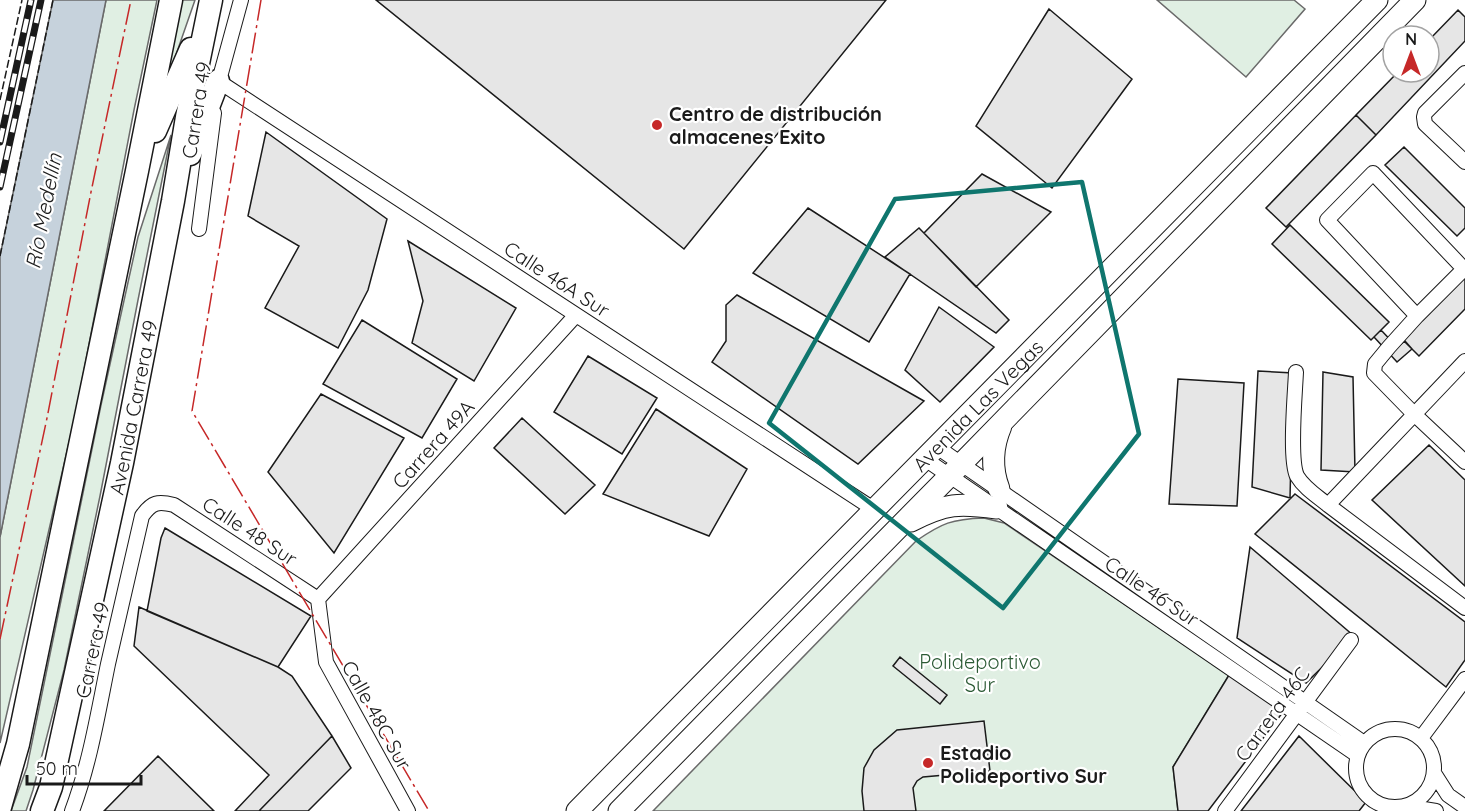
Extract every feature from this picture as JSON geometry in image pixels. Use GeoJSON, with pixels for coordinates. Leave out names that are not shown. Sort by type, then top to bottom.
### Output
{"type":"FeatureCollection","features":[{"type":"Feature","properties":{"kind":"highway"},"geometry":{"type":"LineString","coordinates":[[0,807],[18,744],[171,0]]}},
{"type":"Feature","properties":{"kind":"highway"},"geometry":{"type":"LineString","coordinates":[[137,171],[210,3]]}},
{"type":"Feature","properties":{"kind":"highway","name":"Avenida Carrera 49"},"geometry":{"type":"LineString","coordinates":[[42,811],[51,787],[122,463],[210,3]]}},
{"type":"Feature","properties":{"kind":"highway"},"geometry":{"type":"LineString","coordinates":[[173,201],[218,81]]}},
{"type":"Feature","properties":{"kind":"main road","name":"Avenida Las Vegas"},"geometry":{"type":"LineString","coordinates":[[577,811],[1377,0]]}},
{"type":"Feature","properties":{"kind":"main road","name":"Avenida Las Vegas"},"geometry":{"type":"LineString","coordinates":[[619,811],[1416,0]]}},
{"type":"Feature","properties":{"kind":"main road"},"geometry":{"type":"LineString","coordinates":[[900,526],[926,513],[956,504],[998,499],[994,472],[994,449],[1003,422]]}},
{"type":"Feature","properties":{"kind":"street","name":"Carrera 49"},"geometry":{"type":"LineString","coordinates":[[199,229],[218,81],[241,0]]}},
{"type":"Feature","properties":{"kind":"street"},"geometry":{"type":"LineString","coordinates":[[1465,74],[1425,112],[1424,117],[1425,124],[1465,162]]}},
{"type":"Feature","properties":{"kind":"street","name":"Calle 46A Sur"},"geometry":{"type":"LineString","coordinates":[[218,81],[874,510]]}},
{"type":"Feature","properties":{"kind":"street"},"geometry":{"type":"LineString","coordinates":[[1417,316],[1328,220],[1373,173],[1464,268],[1417,316],[1375,364],[1374,373],[1465,462]]}},
{"type":"Feature","properties":{"kind":"street","name":"Carrera 49A"},"geometry":{"type":"LineString","coordinates":[[318,599],[576,315]]}},
{"type":"Feature","properties":{"kind":"street"},"geometry":{"type":"LineString","coordinates":[[1328,505],[1465,361]]}},
{"type":"Feature","properties":{"kind":"street"},"geometry":{"type":"LineString","coordinates":[[1296,372],[1293,458],[1296,473],[1303,485],[1465,608]]}},
{"type":"Feature","properties":{"kind":"street","name":"Calle 46 Sur"},"geometry":{"type":"LineString","coordinates":[[932,453],[1361,749]]}},
{"type":"Feature","properties":{"kind":"street","name":"Carrera 49"},"geometry":{"type":"LineString","coordinates":[[72,811],[81,788],[94,737],[142,516],[148,507],[157,503]]}},
{"type":"Feature","properties":{"kind":"street","name":"Calle 48 Sur"},"geometry":{"type":"LineString","coordinates":[[157,503],[174,505],[318,599]]}},
{"type":"Feature","properties":{"kind":"street","name":"Calle 48C Sur"},"geometry":{"type":"LineString","coordinates":[[318,599],[326,662],[408,811]]}},
{"type":"Feature","properties":{"kind":"street","name":"Carrera 46C"},"geometry":{"type":"LineString","coordinates":[[1225,811],[1351,640]]}},
{"type":"Feature","properties":{"kind":"street"},"geometry":{"type":"LineString","coordinates":[[1420,738],[1465,680]]}},
{"type":"Feature","properties":{"kind":"street"},"geometry":{"type":"LineString","coordinates":[[1405,806],[1428,790],[1432,782],[1434,763],[1432,753],[1420,738],[1412,732],[1391,728],[1372,736],[1361,749],[1356,766],[1356,776],[1360,786],[1371,806],[1405,806],[1436,811]]}},
{"type":"Feature","properties":{"kind":"street"},"geometry":{"type":"LineString","coordinates":[[1434,772],[1448,795],[1465,807]]}},
{"type":"Feature","properties":{"kind":"highlighted area"},"geometry":{"type":"Polygon","coordinates":[[[1082,182],[1139,434],[1003,608],[769,423],[895,199],[1082,182]]]}},
{"type":"Feature","properties":{"kind":"green space"},"geometry":{"type":"Polygon","coordinates":[[[106,0],[157,0],[76,412],[0,743],[0,537],[106,0]]]}},
{"type":"Feature","properties":{"kind":"green space"},"geometry":{"type":"Polygon","coordinates":[[[182,0],[195,0],[161,98],[182,0]]]}},
{"type":"Feature","properties":{"kind":"green space"},"geometry":{"type":"Polygon","coordinates":[[[1157,0],[1294,0],[1305,9],[1246,77],[1157,0]]]}},
{"type":"Feature","properties":{"kind":"green space"},"geometry":{"type":"Polygon","coordinates":[[[171,135],[64,670],[26,811],[11,811],[27,767],[138,237],[171,135]]]}},
{"type":"Feature","properties":{"kind":"green space","name":"Polideportivo Sur"},"geometry":{"type":"Polygon","coordinates":[[[984,518],[1004,523],[1229,675],[1173,767],[1178,811],[653,811],[916,541],[948,523],[984,518]]]}},
{"type":"Feature","properties":{"kind":"water","name":"Río Medellín"},"geometry":{"type":"Polygon","coordinates":[[[53,0],[106,0],[0,537],[0,256],[53,0]]]}},
{"type":"Feature","properties":{"kind":"building","name":"Centro de distribución almacenes Exito"},"geometry":{"type":"Polygon","coordinates":[[[376,0],[886,0],[684,249],[376,0]]]}},
{"type":"Feature","properties":{"kind":"building"},"geometry":{"type":"Polygon","coordinates":[[[1049,9],[1132,79],[1052,188],[976,126],[1049,9]]]}},
{"type":"Feature","properties":{"kind":"building"},"geometry":{"type":"Polygon","coordinates":[[[1458,10],[1465,17],[1465,41],[1441,66],[1441,28],[1458,10]]]}},
{"type":"Feature","properties":{"kind":"building"},"geometry":{"type":"Polygon","coordinates":[[[1386,84],[1424,84],[1376,135],[1356,115],[1386,84]]]}},
{"type":"Feature","properties":{"kind":"building"},"geometry":{"type":"Polygon","coordinates":[[[1356,115],[1376,135],[1286,227],[1266,208],[1356,115]]]}},
{"type":"Feature","properties":{"kind":"building"},"geometry":{"type":"Polygon","coordinates":[[[266,132],[387,219],[368,290],[338,348],[265,308],[299,246],[248,216],[266,132]]]}},
{"type":"Feature","properties":{"kind":"building"},"geometry":{"type":"Polygon","coordinates":[[[1404,147],[1465,208],[1465,228],[1457,236],[1385,165],[1404,147]]]}},
{"type":"Feature","properties":{"kind":"building"},"geometry":{"type":"Polygon","coordinates":[[[982,174],[1051,212],[976,287],[924,233],[982,174]]]}},
{"type":"Feature","properties":{"kind":"building"},"geometry":{"type":"Polygon","coordinates":[[[808,208],[910,274],[869,342],[753,273],[808,208]]]}},
{"type":"Feature","properties":{"kind":"building"},"geometry":{"type":"Polygon","coordinates":[[[1290,225],[1389,322],[1371,340],[1272,244],[1290,225]]]}},
{"type":"Feature","properties":{"kind":"building"},"geometry":{"type":"Polygon","coordinates":[[[919,228],[1009,320],[996,333],[885,257],[919,228]]]}},
{"type":"Feature","properties":{"kind":"building"},"geometry":{"type":"Polygon","coordinates":[[[408,241],[516,308],[474,381],[412,343],[423,301],[408,241]]]}},
{"type":"Feature","properties":{"kind":"building"},"geometry":{"type":"Polygon","coordinates":[[[1465,272],[1465,309],[1419,356],[1401,338],[1465,272]]]}},
{"type":"Feature","properties":{"kind":"building"},"geometry":{"type":"Polygon","coordinates":[[[737,295],[924,401],[858,464],[712,362],[726,341],[726,305],[737,295]]]}},
{"type":"Feature","properties":{"kind":"building"},"geometry":{"type":"Polygon","coordinates":[[[939,307],[994,347],[940,402],[905,370],[939,307]]]}},
{"type":"Feature","properties":{"kind":"building"},"geometry":{"type":"Polygon","coordinates":[[[362,320],[457,379],[422,438],[323,384],[362,320]]]}},
{"type":"Feature","properties":{"kind":"building"},"geometry":{"type":"Polygon","coordinates":[[[1381,330],[1397,347],[1405,341],[1412,349],[1397,362],[1374,337],[1381,330]]]}},
{"type":"Feature","properties":{"kind":"building"},"geometry":{"type":"Polygon","coordinates":[[[588,356],[657,398],[622,454],[554,412],[588,356]]]}},
{"type":"Feature","properties":{"kind":"building"},"geometry":{"type":"Polygon","coordinates":[[[1258,371],[1293,373],[1290,498],[1252,487],[1258,371]]]}},
{"type":"Feature","properties":{"kind":"building"},"geometry":{"type":"Polygon","coordinates":[[[1323,372],[1353,377],[1355,472],[1321,470],[1323,372]]]}},
{"type":"Feature","properties":{"kind":"building"},"geometry":{"type":"Polygon","coordinates":[[[1178,379],[1244,383],[1237,506],[1169,504],[1178,379]]]}},
{"type":"Feature","properties":{"kind":"building"},"geometry":{"type":"Polygon","coordinates":[[[321,394],[404,438],[334,553],[268,472],[321,394]]]}},
{"type":"Feature","properties":{"kind":"building"},"geometry":{"type":"Polygon","coordinates":[[[656,409],[747,469],[709,536],[603,494],[656,409]]]}},
{"type":"Feature","properties":{"kind":"building"},"geometry":{"type":"Polygon","coordinates":[[[522,418],[595,485],[565,514],[494,448],[522,418]]]}},
{"type":"Feature","properties":{"kind":"building"},"geometry":{"type":"Polygon","coordinates":[[[1429,445],[1465,480],[1465,586],[1372,500],[1429,445]]]}},
{"type":"Feature","properties":{"kind":"building"},"geometry":{"type":"Polygon","coordinates":[[[1295,494],[1465,622],[1465,660],[1446,687],[1255,534],[1295,494]]]}},
{"type":"Feature","properties":{"kind":"building"},"geometry":{"type":"Polygon","coordinates":[[[165,528],[311,616],[278,667],[147,611],[165,528]]]}},
{"type":"Feature","properties":{"kind":"building"},"geometry":{"type":"Polygon","coordinates":[[[1250,547],[1354,636],[1306,683],[1237,638],[1250,547]]]}},
{"type":"Feature","properties":{"kind":"building"},"geometry":{"type":"Polygon","coordinates":[[[139,607],[278,667],[292,676],[332,736],[259,811],[235,811],[269,775],[134,646],[139,607]]]}},
{"type":"Feature","properties":{"kind":"building"},"geometry":{"type":"Polygon","coordinates":[[[900,657],[947,695],[940,704],[893,666],[900,657]]]}},
{"type":"Feature","properties":{"kind":"building"},"geometry":{"type":"Polygon","coordinates":[[[1229,675],[1283,712],[1208,811],[1178,811],[1173,767],[1229,675]]]}},
{"type":"Feature","properties":{"kind":"building"},"geometry":{"type":"Polygon","coordinates":[[[984,721],[990,771],[923,777],[913,788],[916,811],[864,811],[862,791],[864,768],[874,750],[897,730],[984,721]]]}},
{"type":"Feature","properties":{"kind":"building"},"geometry":{"type":"Polygon","coordinates":[[[332,736],[351,768],[308,811],[259,811],[332,736]]]}},
{"type":"Feature","properties":{"kind":"building"},"geometry":{"type":"Polygon","coordinates":[[[1299,736],[1366,802],[1359,811],[1241,811],[1299,736]]]}},
{"type":"Feature","properties":{"kind":"building"},"geometry":{"type":"Polygon","coordinates":[[[158,756],[214,811],[104,811],[158,756]]]}},
{"type":"Feature","properties":{"kind":"railway"},"geometry":{"type":"LineString","coordinates":[[0,142],[31,0]]}},
{"type":"Feature","properties":{"kind":"railway"},"geometry":{"type":"LineString","coordinates":[[0,187],[41,0]]}},
{"type":"Feature","properties":{"kind":"fence"},"geometry":{"type":"LineString","coordinates":[[0,100],[22,0]]}},
{"type":"Feature","properties":{"kind":"fence"},"geometry":{"type":"LineString","coordinates":[[0,256],[53,0]]}},
{"type":"Feature","properties":{"kind":"power"},"geometry":{"type":"LineString","coordinates":[[0,639],[131,0]]}},
{"type":"Feature","properties":{"kind":"power"},"geometry":{"type":"LineString","coordinates":[[261,0],[192,411],[429,811]]}},
{"type":"Feature","properties":{"kind":"place","name":"Centro de distribución almacenes Exito"},"geometry":{"type":"Point","coordinates":[657,125]}},
{"type":"Feature","properties":{"kind":"place","name":"Estadio Polideportivo Sur"},"geometry":{"type":"Point","coordinates":[928,763]}}]}
